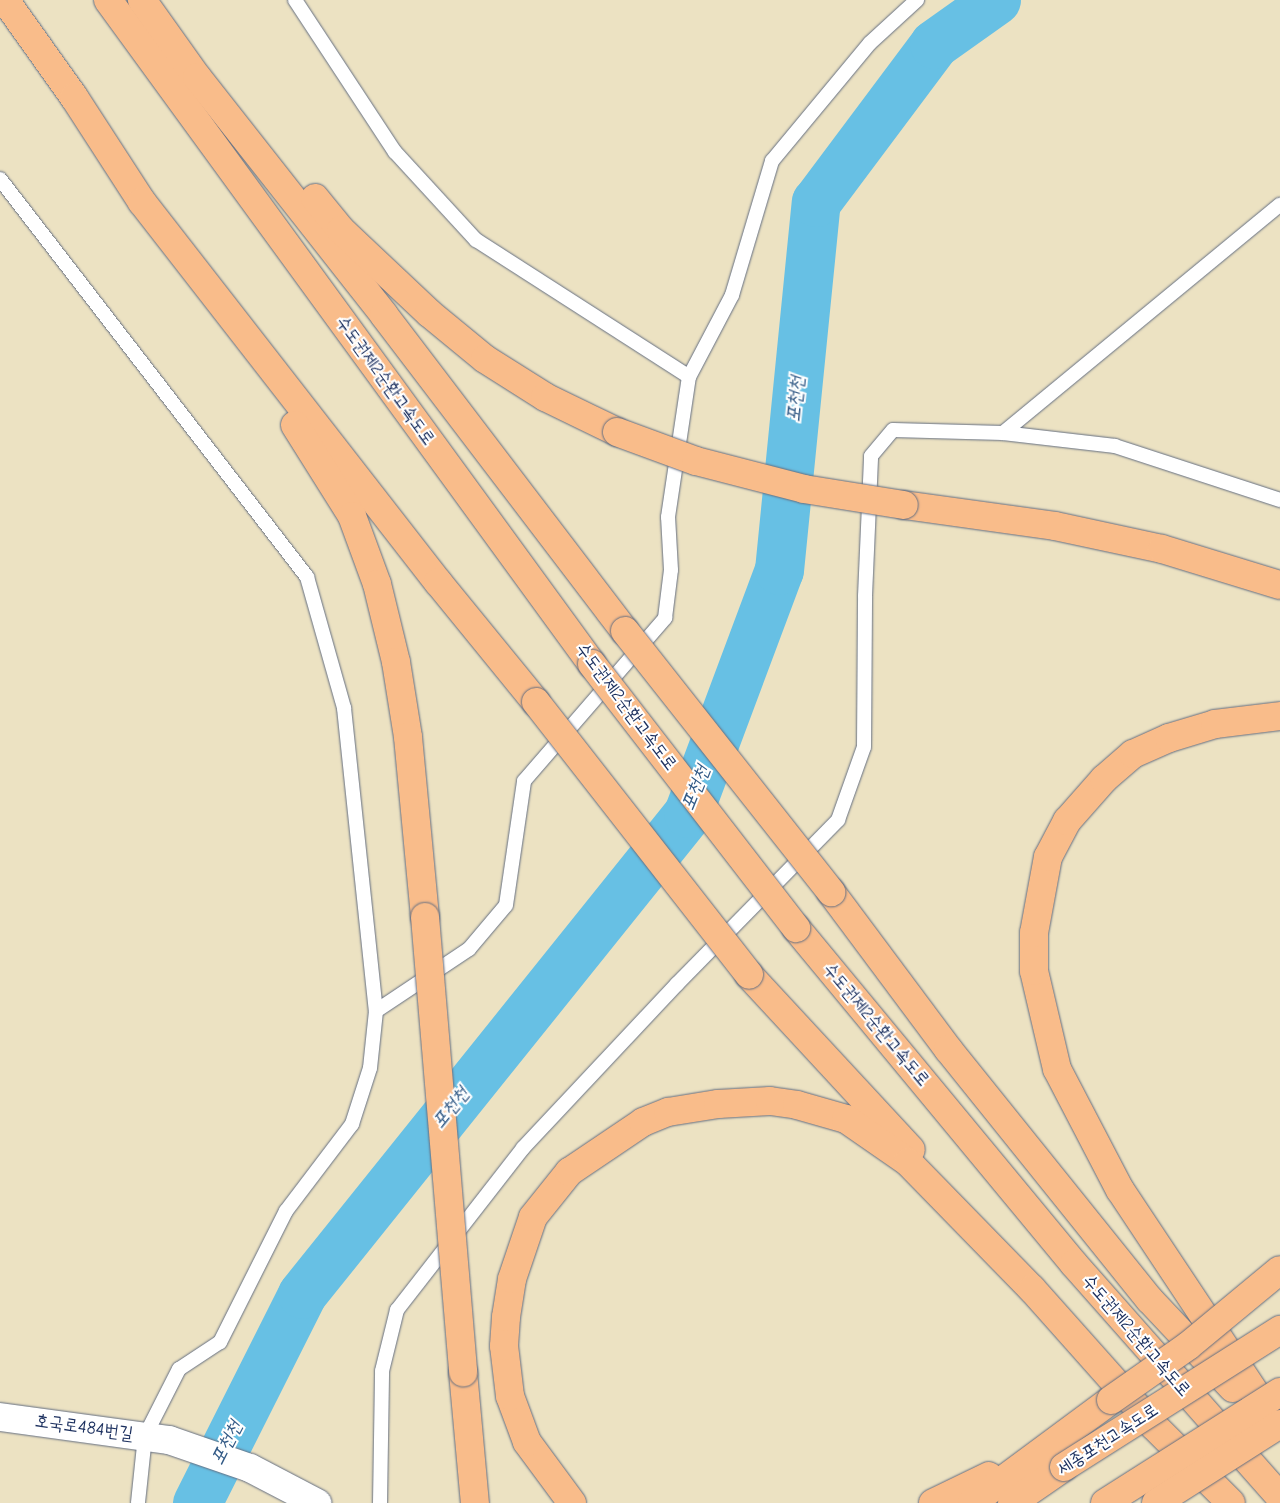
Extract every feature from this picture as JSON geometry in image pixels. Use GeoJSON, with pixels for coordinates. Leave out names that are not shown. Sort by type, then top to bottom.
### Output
{"type":"FeatureCollection","features":[{"type":"Feature","properties":{"kind":"highway"},"geometry":{"type":"LineString","coordinates":[[4,0],[74,97],[142,202],[438,582],[536,702],[749,975],[883,1118],[1153,1425],[1231,1503]]}},
{"type":"Feature","properties":{"kind":"highway","name":"수도권제2순환고속도로"},"geometry":{"type":"LineString","coordinates":[[108,0],[144,53],[592,664],[796,928],[1074,1264],[1280,1497]]}},
{"type":"Feature","properties":{"kind":"highway","name":"수도권제2순환고속도로"},"geometry":{"type":"LineString","coordinates":[[142,0],[175,38],[625,631],[831,892],[948,1049],[1150,1300],[1280,1439]]}},
{"type":"Feature","properties":{"kind":"highway"},"geometry":{"type":"LineString","coordinates":[[152,0],[175,38],[341,230],[429,313],[485,359],[545,397],[617,432],[696,460],[804,489],[1055,526],[1162,549],[1280,584]]}},
{"type":"Feature","properties":{"kind":"highway"},"geometry":{"type":"LineString","coordinates":[[181,253],[339,492],[362,539],[377,584],[400,686],[412,767],[475,1503]]}},
{"type":"Feature","properties":{"kind":"highway"},"geometry":{"type":"LineString","coordinates":[[1162,549],[1280,599]]}},
{"type":"Feature","properties":{"kind":"highway"},"geometry":{"type":"LineString","coordinates":[[1280,716],[1215,724],[1169,738],[1133,754],[1104,780],[1067,820],[1048,857],[1039,895],[1034,942],[1038,989],[1057,1069],[1120,1190],[1280,1430]]}},
{"type":"Feature","properties":{"kind":"highway"},"geometry":{"type":"LineString","coordinates":[[572,1503],[527,1442],[510,1396],[504,1346],[512,1279],[533,1216],[569,1172],[643,1122],[668,1112],[718,1104],[770,1101],[805,1107],[846,1119],[908,1162],[1032,1289]]}},
{"type":"Feature","properties":{"kind":"highway"},"geometry":{"type":"LineString","coordinates":[[972,1503],[1048,1444],[1188,1346],[1280,1270]]}},
{"type":"Feature","properties":{"kind":"highway"},"geometry":{"type":"LineString","coordinates":[[1188,1346],[1280,1294]]}},
{"type":"Feature","properties":{"kind":"highway","name":"세종포천고속도로"},"geometry":{"type":"LineString","coordinates":[[1012,1503],[1064,1467],[1280,1330]]}},
{"type":"Feature","properties":{"kind":"highway"},"geometry":{"type":"LineString","coordinates":[[1105,1503],[1280,1392]]}},
{"type":"Feature","properties":{"kind":"highway"},"geometry":{"type":"LineString","coordinates":[[1156,1503],[1280,1424]]}},
{"type":"Feature","properties":{"kind":"highway"},"geometry":{"type":"LineString","coordinates":[[933,1503],[1048,1444]]}},
{"type":"Feature","properties":{"kind":"street","name":"호국로484번길"},"geometry":{"type":"LineString","coordinates":[[0,1417],[157,1438],[250,1468],[317,1503]]}},
{"type":"Feature","properties":{"kind":"lane"},"geometry":{"type":"LineString","coordinates":[[295,0],[395,152],[476,240],[689,377]]}},
{"type":"Feature","properties":{"kind":"lane"},"geometry":{"type":"LineString","coordinates":[[376,1012],[469,949],[506,905],[524,781],[665,618],[671,570],[668,517],[689,377],[732,295],[772,161],[870,43],[917,0]]}},
{"type":"Feature","properties":{"kind":"lane"},"geometry":{"type":"LineString","coordinates":[[0,179],[307,577],[344,708],[376,1012],[370,1068],[352,1124],[286,1211],[220,1342],[179,1370],[138,1503]]}},
{"type":"Feature","properties":{"kind":"lane"},"geometry":{"type":"LineString","coordinates":[[1003,433],[1280,205]]}},
{"type":"Feature","properties":{"kind":"lane"},"geometry":{"type":"LineString","coordinates":[[380,1503],[382,1371],[397,1310],[522,1148],[677,984],[838,820],[864,747],[865,596],[871,456],[893,430],[1003,433],[1115,446],[1280,500]]}},
{"type":"Feature","properties":{"kind":"waterway","name":"포천천"},"geometry":{"type":"LineString","coordinates":[[197,1503],[302,1294],[688,813],[779,570],[816,202],[934,44],[996,0]]}}]}
